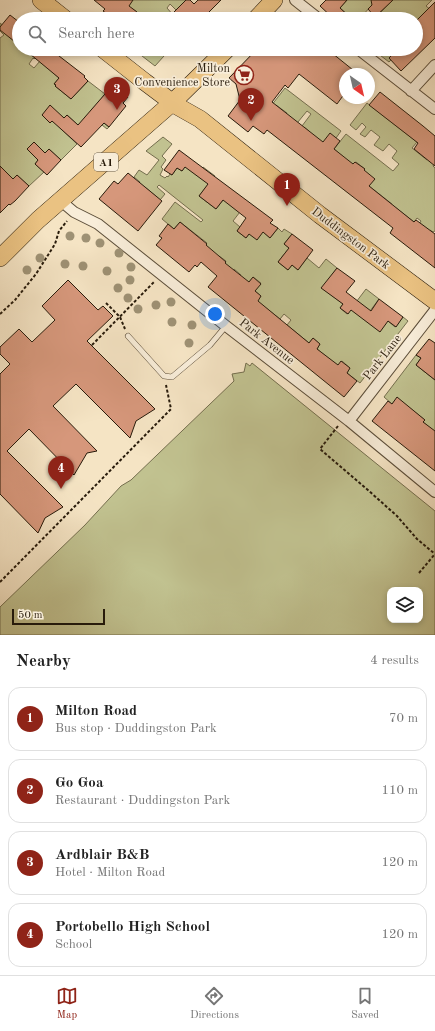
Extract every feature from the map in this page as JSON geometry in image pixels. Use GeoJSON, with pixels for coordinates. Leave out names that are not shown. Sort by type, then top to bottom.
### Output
{"type":"FeatureCollection","features":[{"type":"Feature","properties":{"kind":"main road"},"geometry":{"type":"LineString","coordinates":[[41,0],[56,12]]}},
{"type":"Feature","properties":{"kind":"main road"},"geometry":{"type":"LineString","coordinates":[[263,12],[274,0]]}},
{"type":"Feature","properties":{"kind":"main road","name":"Duddingston Park"},"geometry":{"type":"LineString","coordinates":[[111,56],[142,80],[202,121],[254,164],[320,215],[435,301]]}},
{"type":"Feature","properties":{"kind":"main road","name":"A1"},"geometry":{"type":"LineString","coordinates":[[0,258],[38,220],[173,102],[220,56]]}},
{"type":"Feature","properties":{"kind":"street"},"geometry":{"type":"LineString","coordinates":[[295,0],[310,12]]}},
{"type":"Feature","properties":{"kind":"street"},"geometry":{"type":"LineString","coordinates":[[367,56],[435,109]]}},
{"type":"Feature","properties":{"kind":"street"},"geometry":{"type":"LineString","coordinates":[[411,91],[435,65]]}},
{"type":"Feature","properties":{"kind":"street","name":"Park Avenue"},"geometry":{"type":"LineString","coordinates":[[61,201],[74,212],[98,224],[347,420],[435,492]]}},
{"type":"Feature","properties":{"kind":"street","name":"Park Lane"},"geometry":{"type":"LineString","coordinates":[[347,420],[435,310]]}},
{"type":"Feature","properties":{"kind":"lane"},"geometry":{"type":"LineString","coordinates":[[128,336],[164,376],[172,377],[210,345],[226,326]]}},
{"type":"Feature","properties":{"kind":"path"},"geometry":{"type":"LineString","coordinates":[[0,314],[15,300],[36,274],[55,244],[59,231],[74,212]]}},
{"type":"Feature","properties":{"kind":"path"},"geometry":{"type":"LineString","coordinates":[[92,345],[161,274]]}},
{"type":"Feature","properties":{"kind":"path"},"geometry":{"type":"LineString","coordinates":[[106,303],[120,316],[128,336]]}},
{"type":"Feature","properties":{"kind":"path"},"geometry":{"type":"LineString","coordinates":[[0,582],[171,409],[164,376]]}},
{"type":"Feature","properties":{"kind":"path"},"geometry":{"type":"LineString","coordinates":[[347,420],[320,449],[370,491],[397,516],[417,539],[435,554],[419,573]]}},
{"type":"Feature","properties":{"kind":"green space"},"geometry":{"type":"Polygon","coordinates":[[[125,0],[186,0],[185,12],[178,12],[170,4],[167,8],[170,12],[137,12],[131,8],[129,11],[125,0]]]}},
{"type":"Feature","properties":{"kind":"green space"},"geometry":{"type":"Polygon","coordinates":[[[347,0],[374,0],[375,2],[366,12],[344,12],[340,8],[347,0]]]}},
{"type":"Feature","properties":{"kind":"green space"},"geometry":{"type":"Polygon","coordinates":[[[393,0],[432,0],[426,6],[431,10],[423,16],[423,12],[381,12],[393,0]]]}},
{"type":"Feature","properties":{"kind":"green space"},"geometry":{"type":"Polygon","coordinates":[[[0,23],[12,32],[12,56],[33,56],[35,58],[33,58],[29,64],[34,68],[40,61],[59,78],[54,84],[56,85],[55,86],[71,99],[88,81],[105,94],[98,103],[101,109],[96,105],[90,111],[109,127],[107,129],[102,125],[78,125],[67,115],[57,125],[77,144],[61,160],[49,149],[45,153],[34,143],[27,149],[38,160],[35,164],[44,172],[29,186],[17,175],[13,179],[0,166],[0,38],[4,35],[0,31],[0,23]]]}},
{"type":"Feature","properties":{"kind":"green space"},"geometry":{"type":"Polygon","coordinates":[[[142,56],[164,56],[155,66],[142,56]]]}},
{"type":"Feature","properties":{"kind":"green space"},"geometry":{"type":"Polygon","coordinates":[[[381,56],[391,56],[389,58],[391,60],[389,62],[381,56]]]}},
{"type":"Feature","properties":{"kind":"green space"},"geometry":{"type":"Polygon","coordinates":[[[285,88],[341,131],[336,138],[323,142],[319,147],[305,136],[309,131],[304,127],[300,132],[302,126],[311,114],[307,111],[284,139],[281,121],[287,113],[276,105],[270,113],[267,111],[285,88]]]}},
{"type":"Feature","properties":{"kind":"green space"},"geometry":{"type":"Polygon","coordinates":[[[366,104],[368,104],[417,142],[412,148],[427,160],[431,155],[435,162],[433,166],[435,168],[435,231],[433,232],[430,230],[425,236],[418,226],[421,221],[417,218],[414,222],[396,208],[389,209],[392,204],[369,186],[364,170],[365,169],[356,162],[353,165],[334,149],[346,134],[393,171],[399,164],[392,158],[397,151],[389,144],[383,151],[374,145],[380,137],[371,130],[365,137],[360,134],[366,127],[362,123],[356,130],[350,125],[366,104]]]}},
{"type":"Feature","properties":{"kind":"green space"},"geometry":{"type":"Polygon","coordinates":[[[163,137],[172,144],[162,156],[166,160],[161,167],[163,169],[160,175],[165,178],[167,176],[168,177],[170,174],[172,175],[177,168],[182,171],[185,166],[197,175],[203,167],[215,176],[199,196],[216,209],[224,199],[235,209],[243,208],[233,221],[240,227],[237,231],[246,238],[249,234],[263,232],[270,238],[278,228],[282,232],[284,229],[292,234],[284,244],[289,248],[278,262],[288,270],[292,265],[298,270],[307,258],[319,268],[326,259],[337,268],[322,288],[343,304],[340,308],[347,314],[366,289],[379,299],[364,319],[388,321],[395,327],[403,317],[408,321],[360,383],[347,373],[350,368],[342,361],[338,366],[317,349],[320,344],[313,338],[309,343],[287,325],[291,320],[284,314],[280,319],[257,301],[261,296],[255,291],[261,283],[253,277],[246,286],[236,281],[241,275],[234,269],[229,275],[223,266],[226,261],[219,256],[214,260],[201,250],[207,243],[180,222],[174,229],[162,219],[175,202],[201,222],[203,220],[159,185],[157,187],[165,194],[151,211],[158,198],[146,188],[130,194],[140,182],[134,177],[139,170],[147,175],[159,160],[146,151],[163,137]]]}},
{"type":"Feature","properties":{"kind":"green space"},"geometry":{"type":"Polygon","coordinates":[[[416,355],[421,358],[416,365],[435,380],[435,432],[423,422],[425,420],[397,398],[392,404],[384,397],[416,355]]]}},
{"type":"Feature","properties":{"kind":"green space"},"geometry":{"type":"Polygon","coordinates":[[[246,363],[250,366],[252,363],[435,511],[435,635],[0,635],[0,607],[85,525],[121,486],[131,480],[234,381],[232,374],[244,372],[246,363]]]}},
{"type":"Feature","properties":{"kind":"building"},"geometry":{"type":"Polygon","coordinates":[[[94,0],[133,0],[129,6],[137,12],[104,12],[103,11],[105,9],[94,0]]]}},
{"type":"Feature","properties":{"kind":"building"},"geometry":{"type":"Polygon","coordinates":[[[186,0],[190,0],[194,4],[198,0],[221,0],[209,12],[174,12],[186,0]]]}},
{"type":"Feature","properties":{"kind":"building"},"geometry":{"type":"Polygon","coordinates":[[[326,0],[347,0],[340,8],[344,12],[326,12],[320,6],[326,0]]]}},
{"type":"Feature","properties":{"kind":"building"},"geometry":{"type":"Polygon","coordinates":[[[371,0],[393,0],[380,12],[371,12],[368,9],[372,5],[371,0]]]}},
{"type":"Feature","properties":{"kind":"building"},"geometry":{"type":"Polygon","coordinates":[[[435,2],[435,38],[423,50],[423,14],[435,2]]]}},
{"type":"Feature","properties":{"kind":"building"},"geometry":{"type":"Polygon","coordinates":[[[10,15],[12,17],[12,39],[0,30],[0,27],[10,15]]]}},
{"type":"Feature","properties":{"kind":"building"},"geometry":{"type":"Polygon","coordinates":[[[32,56],[59,56],[85,76],[84,77],[88,81],[71,99],[55,86],[56,85],[54,84],[59,78],[32,56]]]}},
{"type":"Feature","properties":{"kind":"building"},"geometry":{"type":"Polygon","coordinates":[[[250,56],[336,56],[351,68],[339,68],[339,101],[337,104],[299,74],[288,88],[285,85],[272,102],[323,142],[330,133],[340,141],[334,149],[353,164],[355,162],[365,169],[364,170],[375,179],[369,186],[414,222],[416,220],[435,234],[435,268],[390,233],[393,228],[267,130],[264,134],[253,126],[248,132],[228,116],[240,100],[236,84],[229,78],[250,56]]]}},
{"type":"Feature","properties":{"kind":"building"},"geometry":{"type":"Polygon","coordinates":[[[391,56],[416,56],[401,71],[389,58],[391,56]]]}},
{"type":"Feature","properties":{"kind":"building"},"geometry":{"type":"Polygon","coordinates":[[[118,89],[128,97],[123,103],[126,106],[109,127],[104,123],[81,147],[52,121],[50,123],[42,115],[50,105],[64,118],[67,115],[78,125],[105,94],[107,96],[110,92],[113,95],[118,89]]]}},
{"type":"Feature","properties":{"kind":"building"},"geometry":{"type":"Polygon","coordinates":[[[380,92],[435,136],[435,166],[414,149],[418,143],[369,105],[375,104],[375,98],[380,92]]]}},
{"type":"Feature","properties":{"kind":"building"},"geometry":{"type":"Polygon","coordinates":[[[34,142],[45,153],[49,149],[61,160],[47,175],[35,164],[38,160],[27,149],[34,142]]]}},
{"type":"Feature","properties":{"kind":"building"},"geometry":{"type":"Polygon","coordinates":[[[179,150],[273,220],[270,223],[278,228],[270,238],[263,232],[257,240],[249,234],[246,238],[237,231],[246,218],[223,200],[216,209],[199,196],[208,184],[185,167],[182,171],[177,168],[172,175],[164,170],[179,150]]]}},
{"type":"Feature","properties":{"kind":"building"},"geometry":{"type":"Polygon","coordinates":[[[0,166],[13,179],[17,175],[29,186],[15,201],[10,205],[9,204],[0,213],[0,166]]]}},
{"type":"Feature","properties":{"kind":"building"},"geometry":{"type":"Polygon","coordinates":[[[128,173],[162,201],[138,231],[99,199],[114,181],[118,184],[128,173]]]}},
{"type":"Feature","properties":{"kind":"building"},"geometry":{"type":"Polygon","coordinates":[[[180,222],[207,244],[206,245],[226,262],[225,263],[249,282],[253,277],[261,284],[255,291],[261,296],[258,301],[309,343],[313,338],[320,344],[317,349],[338,365],[341,361],[350,368],[347,373],[357,381],[344,397],[208,287],[217,276],[201,262],[197,267],[195,265],[189,272],[156,245],[162,238],[159,236],[168,224],[174,229],[180,222]]]}},
{"type":"Feature","properties":{"kind":"building"},"geometry":{"type":"Polygon","coordinates":[[[292,234],[313,250],[298,270],[292,265],[288,270],[278,262],[289,248],[284,244],[292,234]]]}},
{"type":"Feature","properties":{"kind":"building"},"geometry":{"type":"Polygon","coordinates":[[[337,268],[355,281],[346,292],[371,311],[379,299],[403,317],[396,327],[388,321],[380,332],[351,310],[348,314],[340,308],[343,304],[321,288],[337,268]]]}},
{"type":"Feature","properties":{"kind":"building"},"geometry":{"type":"Polygon","coordinates":[[[68,280],[98,310],[103,306],[113,316],[87,341],[155,409],[136,421],[130,438],[76,384],[53,406],[97,451],[87,453],[74,475],[29,429],[7,451],[63,507],[45,518],[38,533],[0,494],[0,374],[10,364],[0,354],[0,347],[19,329],[32,342],[55,320],[42,306],[68,280]]]}},
{"type":"Feature","properties":{"kind":"building"},"geometry":{"type":"Polygon","coordinates":[[[429,339],[435,343],[435,380],[416,365],[421,358],[416,355],[429,339]]]}},
{"type":"Feature","properties":{"kind":"building"},"geometry":{"type":"Polygon","coordinates":[[[397,397],[425,420],[423,422],[435,431],[435,471],[372,421],[388,401],[392,404],[397,397]]]}},
{"type":"Feature","properties":{"kind":"place","name":"Milton Convenience Store"},"geometry":{"type":"Point","coordinates":[244,75]}},
{"type":"Feature","properties":{"kind":"place","name":"Ardblair B&B"},"geometry":{"type":"Point","coordinates":[117,110]}},
{"type":"Feature","properties":{"kind":"place","name":"Go Goa"},"geometry":{"type":"Point","coordinates":[251,121]}},
{"type":"Feature","properties":{"kind":"place","name":"Milton Road"},"geometry":{"type":"Point","coordinates":[287,206]}},
{"type":"Feature","properties":{"kind":"place","name":"Portobello High School"},"geometry":{"type":"Point","coordinates":[61,489]}}]}
